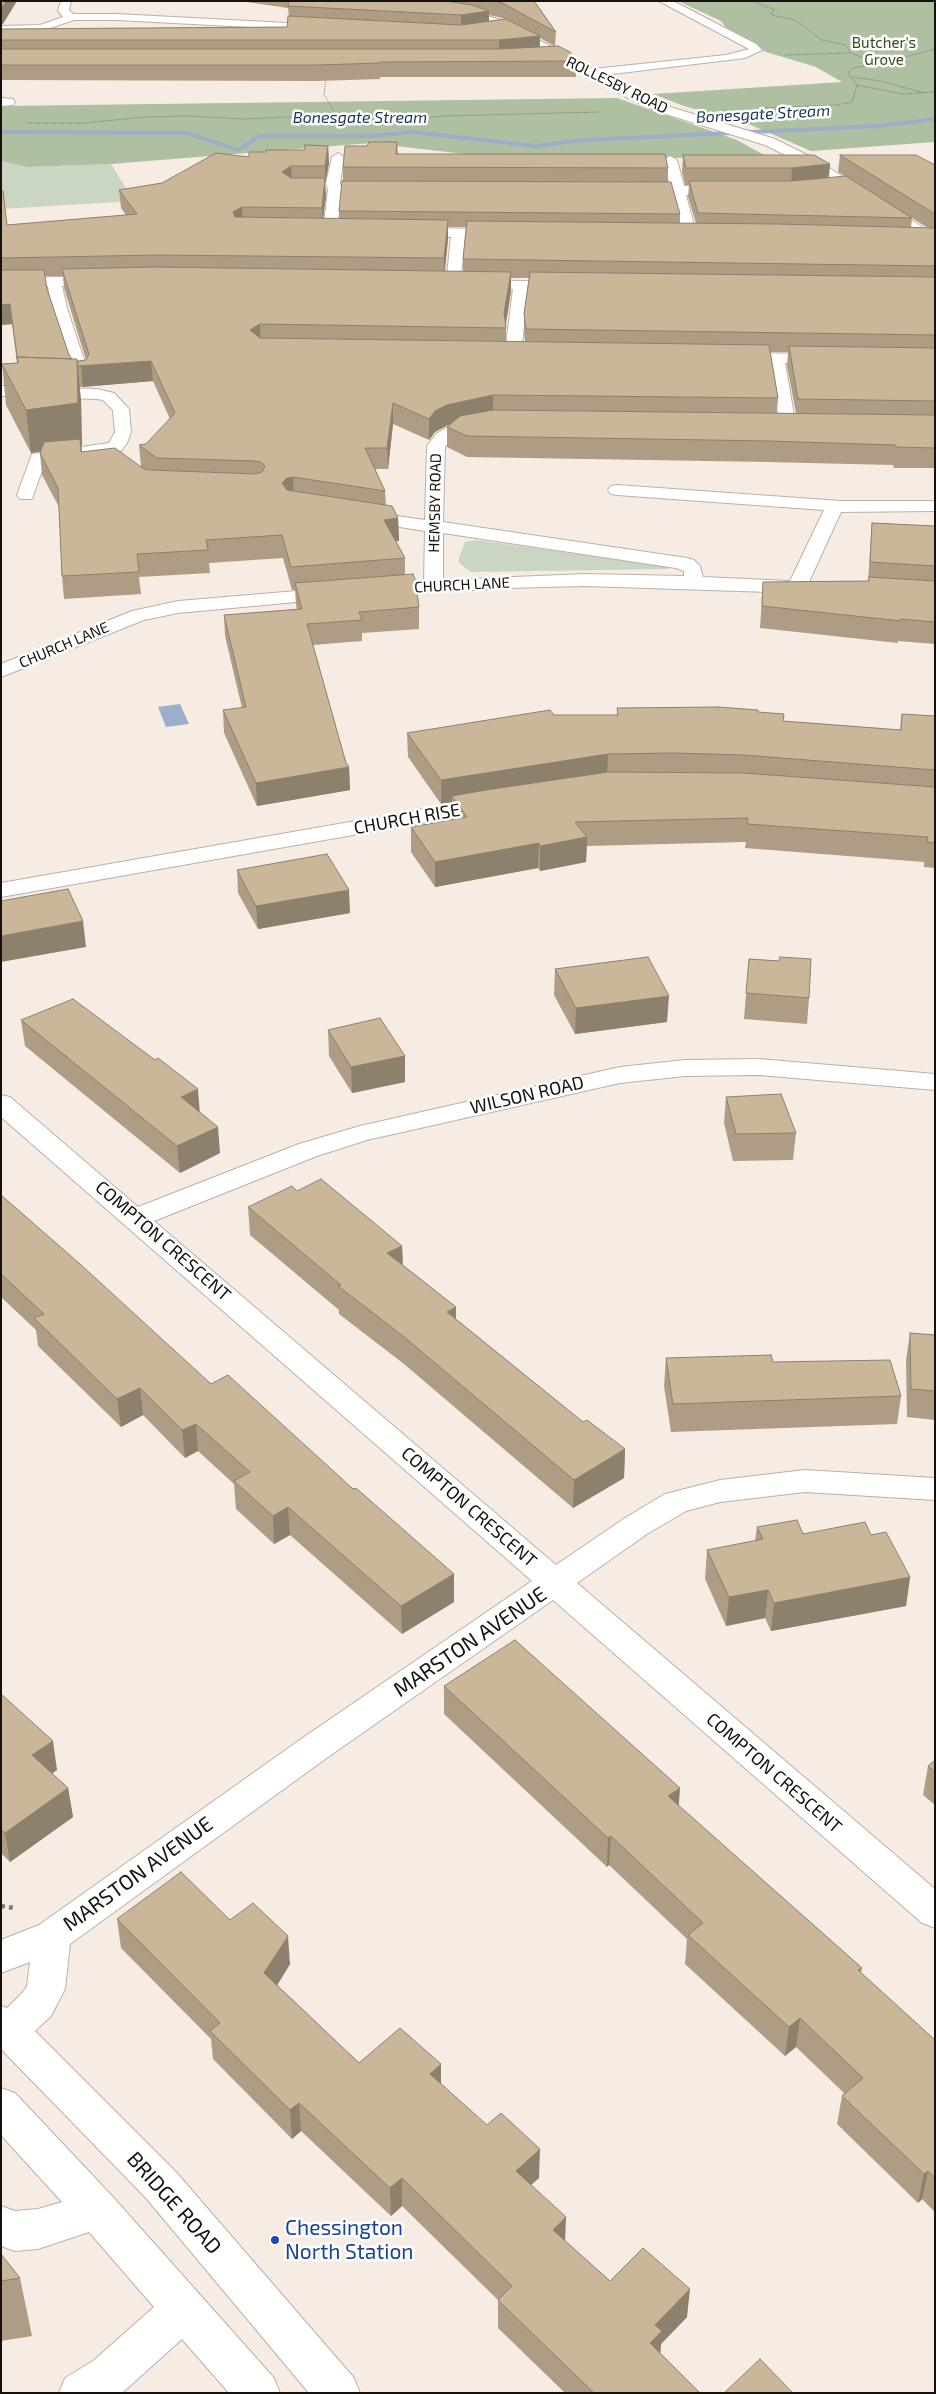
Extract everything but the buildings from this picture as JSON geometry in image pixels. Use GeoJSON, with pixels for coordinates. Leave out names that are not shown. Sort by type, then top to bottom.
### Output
{"type":"FeatureCollection","features":[{"type":"Feature","properties":{"kind":"street"},"geometry":{"type":"LineString","coordinates":[[66,1],[63,11],[68,16],[73,17],[339,28]]}},
{"type":"Feature","properties":{"kind":"street","name":"ROLLESBY ROAD"},"geometry":{"type":"LineString","coordinates":[[381,1],[485,18],[508,28],[558,56],[663,109],[770,142],[810,162],[935,241]]}},
{"type":"Feature","properties":{"kind":"street"},"geometry":{"type":"LineString","coordinates":[[434,1],[450,11]]}},
{"type":"Feature","properties":{"kind":"street"},"geometry":{"type":"LineString","coordinates":[[592,73],[745,55],[756,50],[752,46],[664,1]]}},
{"type":"Feature","properties":{"kind":"street"},"geometry":{"type":"LineString","coordinates":[[1,29],[41,28],[73,17]]}},
{"type":"Feature","properties":{"kind":"street"},"geometry":{"type":"LineString","coordinates":[[484,32],[508,28]]}},
{"type":"Feature","properties":{"kind":"street"},"geometry":{"type":"LineString","coordinates":[[538,58],[558,56]]}},
{"type":"Feature","properties":{"kind":"street"},"geometry":{"type":"LineString","coordinates":[[340,190],[333,183],[333,157],[354,157]]}},
{"type":"Feature","properties":{"kind":"street"},"geometry":{"type":"LineString","coordinates":[[670,160],[695,236],[670,235]]}},
{"type":"Feature","properties":{"kind":"street"},"geometry":{"type":"LineString","coordinates":[[827,188],[846,186]]}},
{"type":"Feature","properties":{"kind":"street"},"geometry":{"type":"LineString","coordinates":[[318,190],[340,190]]}},
{"type":"Feature","properties":{"kind":"street"},"geometry":{"type":"LineString","coordinates":[[340,190],[325,231],[369,232]]}},
{"type":"Feature","properties":{"kind":"street"},"geometry":{"type":"LineString","coordinates":[[620,190],[745,190]]}},
{"type":"Feature","properties":{"kind":"street"},"geometry":{"type":"LineString","coordinates":[[399,232],[516,233]]}},
{"type":"Feature","properties":{"kind":"street"},"geometry":{"type":"LineString","coordinates":[[453,284],[458,232]]}},
{"type":"Feature","properties":{"kind":"street"},"geometry":{"type":"LineString","coordinates":[[907,238],[935,241]]}},
{"type":"Feature","properties":{"kind":"street"},"geometry":{"type":"LineString","coordinates":[[54,281],[59,308],[81,375]]}},
{"type":"Feature","properties":{"kind":"street"},"geometry":{"type":"LineString","coordinates":[[1,283],[111,281]]}},
{"type":"Feature","properties":{"kind":"street"},"geometry":{"type":"LineString","coordinates":[[434,283],[580,285]]}},
{"type":"Feature","properties":{"kind":"street"},"geometry":{"type":"LineString","coordinates":[[517,355],[514,333],[521,284]]}},
{"type":"Feature","properties":{"kind":"street"},"geometry":{"type":"LineString","coordinates":[[498,354],[557,355]]}},
{"type":"Feature","properties":{"kind":"street"},"geometry":{"type":"LineString","coordinates":[[716,358],[846,360]]}},
{"type":"Feature","properties":{"kind":"street"},"geometry":{"type":"LineString","coordinates":[[776,358],[788,427]]}},
{"type":"Feature","properties":{"kind":"street"},"geometry":{"type":"LineString","coordinates":[[1,391],[71,391],[108,396],[121,409],[123,432],[119,443],[115,447],[105,450],[38,458],[26,495]]}},
{"type":"Feature","properties":{"kind":"street","name":"HEMSBY ROAD"},"geometry":{"type":"LineString","coordinates":[[433,586],[436,528],[436,446],[442,438],[454,431],[472,426],[502,423]]}},
{"type":"Feature","properties":{"kind":"street"},"geometry":{"type":"LineString","coordinates":[[768,426],[807,427]]}},
{"type":"Feature","properties":{"kind":"street"},"geometry":{"type":"LineString","coordinates":[[105,450],[120,461]]}},
{"type":"Feature","properties":{"kind":"street"},"geometry":{"type":"LineString","coordinates":[[617,490],[841,506],[935,506]]}},
{"type":"Feature","properties":{"kind":"street"},"geometry":{"type":"LineString","coordinates":[[797,587],[834,508],[841,506]]}},
{"type":"Feature","properties":{"kind":"street"},"geometry":{"type":"LineString","coordinates":[[342,513],[687,564],[693,570],[694,582]]}},
{"type":"Feature","properties":{"kind":"street","name":"CHURCH LANE"},"geometry":{"type":"LineString","coordinates":[[1,671],[98,630],[139,615],[178,607],[433,586],[585,580],[694,582],[817,588]]}},
{"type":"Feature","properties":{"kind":"street","name":"CHURCH RISE"},"geometry":{"type":"LineString","coordinates":[[1,890],[504,802]]}},
{"type":"Feature","properties":{"kind":"street","name":"WILSON ROAD"},"geometry":{"type":"LineString","coordinates":[[136,1218],[308,1150],[360,1134],[620,1074],[684,1068],[759,1068],[935,1082]]}},
{"type":"Feature","properties":{"kind":"street","name":"COMPTON CRESCENT"},"geometry":{"type":"LineString","coordinates":[[1,1103],[935,1912]]}},
{"type":"Feature","properties":{"kind":"street","name":"MARSTON AVENUE"},"geometry":{"type":"LineString","coordinates":[[1,1957],[52,1936],[316,1747],[636,1526],[676,1502],[720,1491],[805,1481],[935,1489]]}},
{"type":"Feature","properties":{"kind":"street","name":"MARSTON AVENUE"},"geometry":{"type":"LineString","coordinates":[[5,2027],[37,2004],[46,1989],[52,1936]]}},
{"type":"Feature","properties":{"kind":"street","name":"BRIDGE ROAD"},"geometry":{"type":"LineString","coordinates":[[5,2027],[161,2185],[338,2393]]}},
{"type":"Feature","properties":{"kind":"street"},"geometry":{"type":"LineString","coordinates":[[1,2106],[97,2210],[258,2393]]}},
{"type":"Feature","properties":{"kind":"street"},"geometry":{"type":"LineString","coordinates":[[1,2226],[16,2231],[38,2229],[97,2210]]}},
{"type":"Feature","properties":{"kind":"street"},"geometry":{"type":"LineString","coordinates":[[81,2393],[109,2376],[184,2308]]}},
{"type":"Feature","properties":{"kind":"path"},"geometry":{"type":"LineString","coordinates":[[752,1],[775,10],[771,13],[772,15],[795,20],[822,40],[846,45],[851,53]]}},
{"type":"Feature","properties":{"kind":"path"},"geometry":{"type":"LineString","coordinates":[[935,49],[879,64],[852,68],[848,74],[857,85],[892,93],[927,94],[935,92]]}},
{"type":"Feature","properties":{"kind":"path"},"geometry":{"type":"LineString","coordinates":[[745,55],[851,53],[879,64]]}},
{"type":"Feature","properties":{"kind":"path"},"geometry":{"type":"LineString","coordinates":[[326,77],[324,94],[337,118]]}},
{"type":"Feature","properties":{"kind":"path"},"geometry":{"type":"LineString","coordinates":[[850,78],[881,81],[927,94]]}},
{"type":"Feature","properties":{"kind":"path"},"geometry":{"type":"LineString","coordinates":[[761,109],[852,102],[857,85]]}},
{"type":"Feature","properties":{"kind":"path"},"geometry":{"type":"LineString","coordinates":[[24,122],[85,123],[145,117],[188,116],[246,119],[337,118],[400,120],[443,116],[503,116],[663,109]]}},
{"type":"Feature","properties":{"kind":"green space","name":"Butcher's Grove"},"geometry":{"type":"Polygon","coordinates":[[[678,1],[935,1],[935,142],[811,151],[751,125],[684,106],[653,94],[842,82],[816,67],[766,52],[728,30],[721,21],[678,1]]]}},
{"type":"Feature","properties":{"kind":"green space"},"geometry":{"type":"Polygon","coordinates":[[[617,98],[737,140],[766,156],[524,161],[371,143],[111,164],[27,167],[1,161],[1,106],[617,98]]]}},
{"type":"Feature","properties":{"kind":"green space"},"geometry":{"type":"Polygon","coordinates":[[[1,161],[27,167],[111,164],[134,201],[1,209],[1,161]]]}},
{"type":"Feature","properties":{"kind":"green space"},"geometry":{"type":"Polygon","coordinates":[[[476,540],[645,563],[670,569],[471,572],[459,563],[459,557],[465,542],[476,540]]]}},
{"type":"Feature","properties":{"kind":"water"},"geometry":{"type":"Polygon","coordinates":[[[180,704],[189,724],[166,727],[158,707],[180,704]]]}},
{"type":"Feature","properties":{"kind":"waterway","name":"Bonesgate Stream"},"geometry":{"type":"LineString","coordinates":[[1,132],[188,133],[239,150],[259,136],[373,136],[412,132],[536,146],[584,140],[639,139],[879,126],[935,119]]}},
{"type":"Feature","properties":{"kind":"place","name":"Chessington North Station"},"geometry":{"type":"Point","coordinates":[275,2240]}}]}
